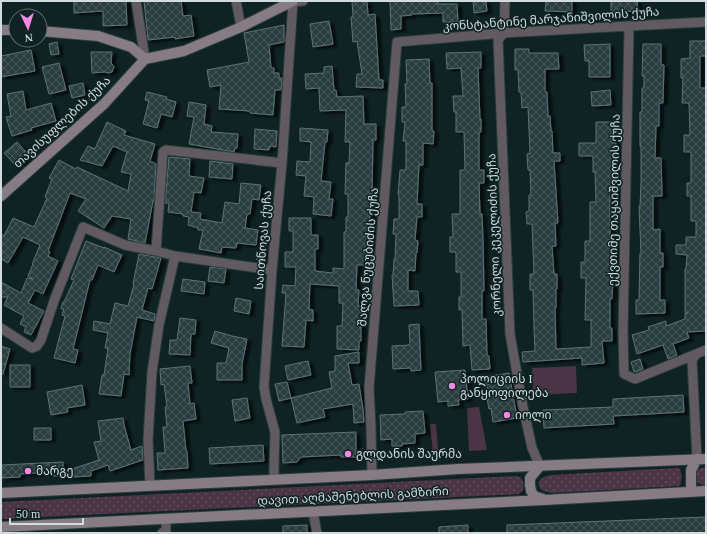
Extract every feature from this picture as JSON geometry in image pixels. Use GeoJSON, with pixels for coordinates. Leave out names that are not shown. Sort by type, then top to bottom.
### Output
{"type":"FeatureCollection","features":[{"type":"Feature","properties":{"kind":"main road"},"geometry":{"type":"LineString","coordinates":[[48,32],[98,36],[130,47],[145,59],[184,51],[241,27],[296,1]]}},
{"type":"Feature","properties":{"kind":"main road","name":"თავისუფლების ქუჩა"},"geometry":{"type":"LineString","coordinates":[[1,196],[104,104],[145,59]]}},
{"type":"Feature","properties":{"kind":"main road"},"geometry":{"type":"LineString","coordinates":[[692,492],[691,470],[702,459]]}},
{"type":"Feature","properties":{"kind":"main road","name":"დავით აღმაშენებლის გამზირი"},"geometry":{"type":"LineString","coordinates":[[1,493],[702,459]]}},
{"type":"Feature","properties":{"kind":"main road"},"geometry":{"type":"LineString","coordinates":[[540,466],[530,478],[530,485],[534,496],[544,500]]}},
{"type":"Feature","properties":{"kind":"main road","name":"დავით აღმაშენებლის გამზირი"},"geometry":{"type":"LineString","coordinates":[[1,528],[544,500],[706,490]]}},
{"type":"Feature","properties":{"kind":"street"},"geometry":{"type":"LineString","coordinates":[[136,1],[145,59]]}},
{"type":"Feature","properties":{"kind":"street"},"geometry":{"type":"LineString","coordinates":[[236,1],[241,27]]}},
{"type":"Feature","properties":{"kind":"street","name":"საითნოვას ქუჩა"},"geometry":{"type":"LineString","coordinates":[[274,479],[275,432],[264,387],[272,270],[296,1]]}},
{"type":"Feature","properties":{"kind":"street","name":"კორნელი კეკელიძის ქუჩა"},"geometry":{"type":"LineString","coordinates":[[505,1],[504,33],[498,40],[510,334],[532,448],[540,466]]}},
{"type":"Feature","properties":{"kind":"street","name":"კონსტანტინე მარჯანიშვილის ქუჩა"},"geometry":{"type":"LineString","coordinates":[[397,42],[504,33],[706,22]]}},
{"type":"Feature","properties":{"kind":"street","name":"ექვთიმე თაყაიშვილის ქუჩა"},"geometry":{"type":"LineString","coordinates":[[629,26],[623,332],[624,374],[635,379],[696,354]]}},
{"type":"Feature","properties":{"kind":"street","name":"შალვა ნუცუბიძის ქუჩა"},"geometry":{"type":"LineString","coordinates":[[372,475],[369,388],[397,42]]}},
{"type":"Feature","properties":{"kind":"street"},"geometry":{"type":"LineString","coordinates":[[156,251],[163,152],[166,150],[282,163]]}},
{"type":"Feature","properties":{"kind":"street"},"geometry":{"type":"LineString","coordinates":[[1,328],[32,348],[37,346],[42,340],[54,301],[83,227],[125,245],[175,256],[272,270]]}},
{"type":"Feature","properties":{"kind":"street"},"geometry":{"type":"LineString","coordinates":[[150,486],[148,440],[152,372],[159,325],[175,256]]}},
{"type":"Feature","properties":{"kind":"street"},"geometry":{"type":"LineString","coordinates":[[702,459],[692,360],[696,354],[706,350]]}},
{"type":"Feature","properties":{"kind":"street"},"geometry":{"type":"LineString","coordinates":[[313,512],[317,533]]}},
{"type":"Feature","properties":{"kind":"street"},"geometry":{"type":"LineString","coordinates":[[162,533],[166,530],[166,519]]}},
{"type":"Feature","properties":{"kind":"shaded area"},"geometry":{"type":"Polygon","coordinates":[[[576,366],[577,393],[533,395],[532,368],[576,366]]]}},
{"type":"Feature","properties":{"kind":"shaded area"},"geometry":{"type":"Polygon","coordinates":[[[479,407],[487,450],[469,451],[467,408],[479,407]]]}},
{"type":"Feature","properties":{"kind":"shaded area"},"geometry":{"type":"Polygon","coordinates":[[[430,424],[436,424],[438,449],[447,449],[447,454],[433,455],[430,424]]]}},
{"type":"Feature","properties":{"kind":"shaded area"},"geometry":{"type":"Polygon","coordinates":[[[706,467],[706,485],[703,485],[696,480],[695,472],[700,468],[706,467]]]}},
{"type":"Feature","properties":{"kind":"shaded area"},"geometry":{"type":"Polygon","coordinates":[[[680,469],[682,477],[680,485],[678,486],[552,493],[543,490],[539,485],[541,479],[550,475],[680,469]]]}},
{"type":"Feature","properties":{"kind":"shaded area"},"geometry":{"type":"Polygon","coordinates":[[[517,476],[521,478],[524,485],[522,491],[518,494],[1,519],[1,502],[517,476]]]}},
{"type":"Feature","properties":{"kind":"building"},"geometry":{"type":"Polygon","coordinates":[[[74,1],[126,1],[127,25],[103,26],[103,11],[74,13],[74,1]]]}},
{"type":"Feature","properties":{"kind":"building"},"geometry":{"type":"Polygon","coordinates":[[[144,1],[181,1],[183,16],[191,15],[194,36],[175,39],[175,37],[148,40],[144,1]]]}},
{"type":"Feature","properties":{"kind":"building"},"geometry":{"type":"Polygon","coordinates":[[[352,1],[367,1],[368,15],[375,14],[379,80],[383,80],[383,88],[356,87],[357,74],[362,74],[357,41],[353,42],[351,17],[353,17],[352,1]]]}},
{"type":"Feature","properties":{"kind":"building"},"geometry":{"type":"Polygon","coordinates":[[[390,1],[438,1],[438,4],[457,4],[458,22],[443,22],[443,13],[412,14],[401,16],[401,29],[391,30],[390,1]]]}},
{"type":"Feature","properties":{"kind":"building"},"geometry":{"type":"Polygon","coordinates":[[[473,1],[486,1],[487,11],[474,13],[473,1]]]}},
{"type":"Feature","properties":{"kind":"building"},"geometry":{"type":"Polygon","coordinates":[[[546,1],[572,1],[572,12],[545,11],[546,1]]]}},
{"type":"Feature","properties":{"kind":"building"},"geometry":{"type":"Polygon","coordinates":[[[611,1],[637,1],[638,11],[611,12],[611,1]]]}},
{"type":"Feature","properties":{"kind":"building"},"geometry":{"type":"Polygon","coordinates":[[[329,21],[333,44],[313,47],[310,24],[329,21]]]}},
{"type":"Feature","properties":{"kind":"building"},"geometry":{"type":"Polygon","coordinates":[[[284,25],[284,42],[269,45],[271,68],[274,68],[274,73],[279,73],[279,78],[282,78],[281,90],[275,90],[273,115],[250,113],[250,111],[219,109],[221,85],[210,87],[207,70],[249,62],[244,33],[284,25]]]}},
{"type":"Feature","properties":{"kind":"building"},"geometry":{"type":"Polygon","coordinates":[[[690,41],[706,41],[706,56],[700,56],[700,88],[706,88],[706,331],[687,332],[689,338],[673,344],[677,355],[668,359],[663,345],[637,354],[632,335],[649,330],[648,327],[666,321],[666,326],[685,319],[685,314],[688,313],[685,313],[685,269],[687,255],[676,254],[676,245],[686,245],[686,237],[696,237],[696,221],[691,221],[691,196],[687,196],[687,183],[691,183],[691,152],[684,152],[684,135],[690,135],[689,103],[682,103],[683,78],[681,78],[681,59],[690,58],[690,41]]]}},
{"type":"Feature","properties":{"kind":"building"},"geometry":{"type":"Polygon","coordinates":[[[57,42],[59,54],[51,55],[49,44],[57,42]]]}},
{"type":"Feature","properties":{"kind":"building"},"geometry":{"type":"Polygon","coordinates":[[[610,44],[610,77],[589,77],[589,61],[585,61],[584,45],[610,44]]]}},
{"type":"Feature","properties":{"kind":"building"},"geometry":{"type":"Polygon","coordinates":[[[643,44],[661,44],[661,65],[664,65],[663,103],[659,103],[659,126],[656,126],[655,158],[661,158],[662,196],[653,196],[653,230],[660,229],[660,253],[663,253],[663,267],[660,267],[660,300],[665,300],[665,313],[636,314],[636,300],[639,300],[641,253],[639,206],[641,183],[640,112],[642,112],[642,88],[644,88],[644,76],[642,76],[643,44]]]}},
{"type":"Feature","properties":{"kind":"building"},"geometry":{"type":"Polygon","coordinates":[[[515,49],[529,49],[529,53],[558,53],[559,69],[545,69],[545,92],[547,92],[548,116],[550,116],[553,153],[560,153],[560,161],[554,161],[558,223],[555,223],[556,246],[552,246],[554,274],[557,274],[555,308],[556,349],[591,347],[591,320],[585,320],[586,278],[581,278],[581,262],[585,262],[585,241],[590,241],[590,202],[596,202],[595,172],[593,172],[593,156],[579,156],[579,143],[596,143],[596,122],[612,122],[612,143],[616,143],[616,156],[613,156],[613,183],[615,195],[610,196],[610,242],[613,242],[614,262],[612,299],[610,299],[610,328],[612,328],[612,341],[602,341],[604,363],[582,365],[582,358],[523,362],[522,352],[535,351],[533,290],[530,290],[530,274],[534,274],[532,224],[527,224],[526,212],[529,211],[529,195],[531,195],[530,170],[528,170],[527,154],[530,153],[528,107],[522,108],[521,92],[519,92],[518,70],[515,70],[515,49]]]}},
{"type":"Feature","properties":{"kind":"building"},"geometry":{"type":"Polygon","coordinates":[[[31,50],[35,71],[1,77],[1,56],[31,50]]]}},
{"type":"Feature","properties":{"kind":"building"},"geometry":{"type":"Polygon","coordinates":[[[91,52],[112,52],[111,63],[114,67],[112,72],[92,73],[91,52]]]}},
{"type":"Feature","properties":{"kind":"building"},"geometry":{"type":"Polygon","coordinates":[[[481,52],[481,68],[478,68],[481,119],[481,132],[479,132],[479,170],[484,170],[484,183],[479,183],[480,214],[482,214],[483,237],[484,291],[482,291],[482,319],[486,319],[487,356],[489,356],[490,369],[472,370],[470,345],[463,346],[462,310],[459,310],[459,297],[461,297],[461,272],[456,272],[456,252],[450,252],[450,237],[453,237],[452,214],[460,214],[460,170],[465,170],[464,132],[456,132],[456,112],[454,112],[453,96],[463,96],[461,68],[447,69],[446,53],[481,52]]]}},
{"type":"Feature","properties":{"kind":"building"},"geometry":{"type":"Polygon","coordinates":[[[429,59],[430,83],[432,83],[432,131],[434,131],[433,144],[423,143],[423,165],[419,165],[417,204],[422,204],[422,217],[417,217],[415,240],[418,241],[415,271],[408,270],[408,291],[418,291],[419,305],[394,306],[392,275],[395,259],[396,234],[393,234],[394,219],[399,219],[398,195],[400,170],[406,170],[406,141],[403,141],[405,122],[402,122],[402,107],[406,107],[406,60],[429,59]]]}},
{"type":"Feature","properties":{"kind":"building"},"geometry":{"type":"Polygon","coordinates":[[[59,63],[66,90],[49,94],[42,67],[59,63]]]}},
{"type":"Feature","properties":{"kind":"building"},"geometry":{"type":"Polygon","coordinates":[[[332,66],[334,90],[336,90],[337,97],[363,96],[364,124],[376,124],[376,140],[373,140],[372,194],[370,194],[370,250],[372,250],[372,265],[357,265],[356,290],[359,290],[358,306],[361,306],[361,341],[359,341],[359,350],[337,349],[337,326],[342,326],[343,303],[339,303],[339,286],[310,284],[309,309],[313,310],[313,321],[306,320],[304,347],[282,346],[286,293],[282,293],[283,285],[295,286],[296,267],[285,267],[285,252],[293,252],[293,231],[289,231],[289,218],[311,218],[311,235],[318,235],[318,249],[315,249],[315,271],[333,273],[333,268],[344,269],[344,232],[346,232],[346,217],[348,217],[348,194],[345,194],[346,163],[349,163],[350,142],[345,142],[346,110],[320,111],[319,88],[306,89],[305,74],[324,73],[324,67],[332,66]]]}},
{"type":"Feature","properties":{"kind":"building"},"geometry":{"type":"Polygon","coordinates":[[[83,83],[85,95],[72,98],[69,86],[83,83]]]}},
{"type":"Feature","properties":{"kind":"building"},"geometry":{"type":"Polygon","coordinates":[[[610,90],[611,105],[592,106],[591,92],[610,90]]]}},
{"type":"Feature","properties":{"kind":"building"},"geometry":{"type":"Polygon","coordinates":[[[23,91],[26,110],[51,103],[56,121],[31,128],[32,130],[12,136],[6,117],[11,116],[7,94],[23,91]]]}},
{"type":"Feature","properties":{"kind":"building"},"geometry":{"type":"Polygon","coordinates":[[[147,92],[167,97],[166,99],[176,102],[172,117],[161,114],[157,128],[143,124],[149,101],[145,100],[147,92]]]}},
{"type":"Feature","properties":{"kind":"building"},"geometry":{"type":"Polygon","coordinates":[[[189,102],[206,105],[204,124],[212,126],[211,132],[238,134],[237,148],[235,148],[234,152],[189,144],[194,117],[187,116],[189,102]]]}},
{"type":"Feature","properties":{"kind":"building"},"geometry":{"type":"Polygon","coordinates":[[[107,122],[126,131],[124,135],[155,144],[150,161],[156,164],[154,201],[145,243],[128,239],[131,219],[112,216],[104,228],[78,211],[86,199],[70,193],[48,251],[50,252],[48,256],[58,261],[43,294],[35,290],[28,303],[44,311],[31,335],[24,332],[26,327],[20,324],[24,316],[4,305],[8,297],[1,297],[1,282],[21,293],[27,278],[33,279],[28,276],[40,245],[23,237],[8,263],[1,259],[1,234],[4,236],[13,218],[34,227],[47,198],[45,197],[52,179],[49,178],[59,160],[76,169],[77,167],[128,191],[131,174],[121,172],[127,152],[113,146],[102,166],[80,160],[88,146],[95,149],[107,122]]]}},
{"type":"Feature","properties":{"kind":"building"},"geometry":{"type":"Polygon","coordinates":[[[300,128],[328,130],[327,142],[325,142],[321,181],[331,182],[329,199],[333,199],[331,216],[313,214],[314,197],[304,196],[306,176],[296,175],[297,161],[310,162],[311,142],[300,141],[300,128]]]}},
{"type":"Feature","properties":{"kind":"building"},"geometry":{"type":"Polygon","coordinates":[[[255,129],[277,131],[276,147],[270,146],[269,150],[254,149],[255,129]]]}},
{"type":"Feature","properties":{"kind":"building"},"geometry":{"type":"Polygon","coordinates":[[[17,142],[29,155],[16,166],[4,153],[17,142]]]}},
{"type":"Feature","properties":{"kind":"building"},"geometry":{"type":"Polygon","coordinates":[[[169,157],[190,159],[189,176],[204,178],[201,193],[194,192],[191,212],[201,213],[200,219],[222,223],[225,202],[239,204],[241,183],[261,185],[259,200],[252,199],[250,214],[247,214],[245,228],[258,230],[256,245],[237,243],[236,248],[222,247],[221,253],[199,249],[203,230],[198,230],[198,228],[188,225],[189,217],[183,216],[183,214],[168,212],[169,203],[165,203],[169,157]]]}},
{"type":"Feature","properties":{"kind":"building"},"geometry":{"type":"Polygon","coordinates":[[[210,161],[233,164],[232,179],[209,177],[210,161]]]}},
{"type":"Feature","properties":{"kind":"building"},"geometry":{"type":"Polygon","coordinates":[[[86,241],[122,255],[114,272],[98,265],[92,280],[90,280],[73,349],[78,350],[75,363],[54,358],[65,316],[62,315],[64,309],[61,309],[74,280],[71,279],[86,241]]]}},
{"type":"Feature","properties":{"kind":"building"},"geometry":{"type":"Polygon","coordinates":[[[257,252],[265,252],[265,261],[257,260],[257,252]]]}},
{"type":"Feature","properties":{"kind":"building"},"geometry":{"type":"Polygon","coordinates":[[[139,254],[161,258],[152,289],[148,288],[142,310],[155,314],[154,321],[137,317],[130,354],[129,375],[124,374],[121,396],[99,394],[102,375],[104,375],[108,348],[105,348],[108,333],[93,330],[94,321],[110,324],[115,303],[128,306],[134,284],[139,254]]]}},
{"type":"Feature","properties":{"kind":"building"},"geometry":{"type":"Polygon","coordinates":[[[210,267],[226,269],[224,283],[208,281],[210,267]]]}},
{"type":"Feature","properties":{"kind":"building"},"geometry":{"type":"Polygon","coordinates":[[[183,279],[205,282],[204,294],[181,291],[183,279]]]}},
{"type":"Feature","properties":{"kind":"building"},"geometry":{"type":"Polygon","coordinates":[[[236,298],[251,301],[249,314],[234,311],[236,298]]]}},
{"type":"Feature","properties":{"kind":"building"},"geometry":{"type":"Polygon","coordinates":[[[180,318],[196,320],[195,334],[191,334],[190,355],[169,354],[170,340],[177,340],[180,318]]]}},
{"type":"Feature","properties":{"kind":"building"},"geometry":{"type":"Polygon","coordinates":[[[419,324],[421,370],[411,371],[411,368],[393,369],[392,346],[410,345],[409,325],[419,324]]]}},
{"type":"Feature","properties":{"kind":"building"},"geometry":{"type":"Polygon","coordinates":[[[215,331],[247,339],[242,364],[242,380],[217,380],[217,363],[226,363],[229,348],[211,343],[215,331]]]}},
{"type":"Feature","properties":{"kind":"building"},"geometry":{"type":"Polygon","coordinates":[[[1,346],[10,349],[3,374],[1,374],[1,346]]]}},
{"type":"Feature","properties":{"kind":"building"},"geometry":{"type":"Polygon","coordinates":[[[359,352],[359,363],[348,363],[352,385],[359,384],[364,422],[354,423],[353,404],[323,409],[325,417],[297,423],[291,398],[332,388],[329,372],[335,371],[335,356],[359,352]]]}},
{"type":"Feature","properties":{"kind":"building"},"geometry":{"type":"Polygon","coordinates":[[[640,359],[643,369],[634,372],[631,362],[640,359]]]}},
{"type":"Feature","properties":{"kind":"building"},"geometry":{"type":"Polygon","coordinates":[[[308,361],[311,375],[288,380],[285,366],[308,361]]]}},
{"type":"Feature","properties":{"kind":"building"},"geometry":{"type":"Polygon","coordinates":[[[10,365],[30,365],[30,387],[10,387],[10,365]]]}},
{"type":"Feature","properties":{"kind":"building"},"geometry":{"type":"Polygon","coordinates":[[[190,366],[192,383],[188,383],[190,404],[194,403],[196,419],[183,421],[188,468],[158,470],[157,453],[165,453],[163,427],[167,427],[165,407],[167,406],[164,384],[161,385],[160,369],[190,366]]]}},
{"type":"Feature","properties":{"kind":"building","name":"პოლიციის I განყოფილება"},"geometry":{"type":"Polygon","coordinates":[[[465,370],[468,399],[458,400],[459,405],[448,406],[448,401],[438,402],[435,372],[465,370]]]}},
{"type":"Feature","properties":{"kind":"building"},"geometry":{"type":"Polygon","coordinates":[[[509,373],[517,418],[493,422],[491,408],[489,409],[486,393],[488,393],[485,377],[509,373]]]}},
{"type":"Feature","properties":{"kind":"building"},"geometry":{"type":"Polygon","coordinates":[[[287,382],[291,398],[279,401],[275,384],[287,382]]]}},
{"type":"Feature","properties":{"kind":"building"},"geometry":{"type":"Polygon","coordinates":[[[82,385],[85,405],[67,408],[68,412],[51,415],[47,392],[82,385]]]}},
{"type":"Feature","properties":{"kind":"building"},"geometry":{"type":"Polygon","coordinates":[[[683,395],[684,412],[613,416],[614,424],[544,428],[543,410],[613,407],[613,399],[683,395]]]}},
{"type":"Feature","properties":{"kind":"building"},"geometry":{"type":"Polygon","coordinates":[[[247,398],[250,418],[235,421],[232,400],[247,398]]]}},
{"type":"Feature","properties":{"kind":"building"},"geometry":{"type":"Polygon","coordinates":[[[423,411],[425,433],[415,434],[415,443],[402,444],[402,446],[392,446],[392,439],[381,440],[380,415],[405,414],[405,412],[423,411]]]}},
{"type":"Feature","properties":{"kind":"building"},"geometry":{"type":"Polygon","coordinates":[[[123,418],[131,450],[142,446],[143,460],[110,471],[108,465],[91,471],[91,476],[53,476],[53,472],[20,474],[20,477],[1,478],[1,465],[63,462],[63,472],[99,460],[94,442],[101,441],[98,421],[123,418]]]}},
{"type":"Feature","properties":{"kind":"building"},"geometry":{"type":"Polygon","coordinates":[[[34,428],[51,428],[51,440],[34,440],[34,428]]]}},
{"type":"Feature","properties":{"kind":"building"},"geometry":{"type":"Polygon","coordinates":[[[356,432],[356,457],[341,457],[341,455],[301,457],[297,462],[283,463],[282,435],[356,432]]]}},
{"type":"Feature","properties":{"kind":"building"},"geometry":{"type":"Polygon","coordinates":[[[263,445],[264,461],[210,464],[209,448],[263,445]]]}},
{"type":"Feature","properties":{"kind":"building"},"geometry":{"type":"Polygon","coordinates":[[[706,517],[706,533],[507,533],[507,525],[706,517]]]}},
{"type":"Feature","properties":{"kind":"building"},"geometry":{"type":"Polygon","coordinates":[[[307,525],[307,533],[283,533],[283,526],[307,525]]]}},
{"type":"Feature","properties":{"kind":"building"},"geometry":{"type":"Polygon","coordinates":[[[468,525],[468,533],[439,533],[439,527],[468,525]]]}},
{"type":"Feature","properties":{"kind":"place","name":"პოლიციის I განყოფილება"},"geometry":{"type":"Point","coordinates":[452,386]}},
{"type":"Feature","properties":{"kind":"place","name":"იოლი"},"geometry":{"type":"Point","coordinates":[507,415]}},
{"type":"Feature","properties":{"kind":"place","name":"გლდანის შაურმა"},"geometry":{"type":"Point","coordinates":[348,454]}},
{"type":"Feature","properties":{"kind":"place","name":"მარგე"},"geometry":{"type":"Point","coordinates":[28,471]}}]}
